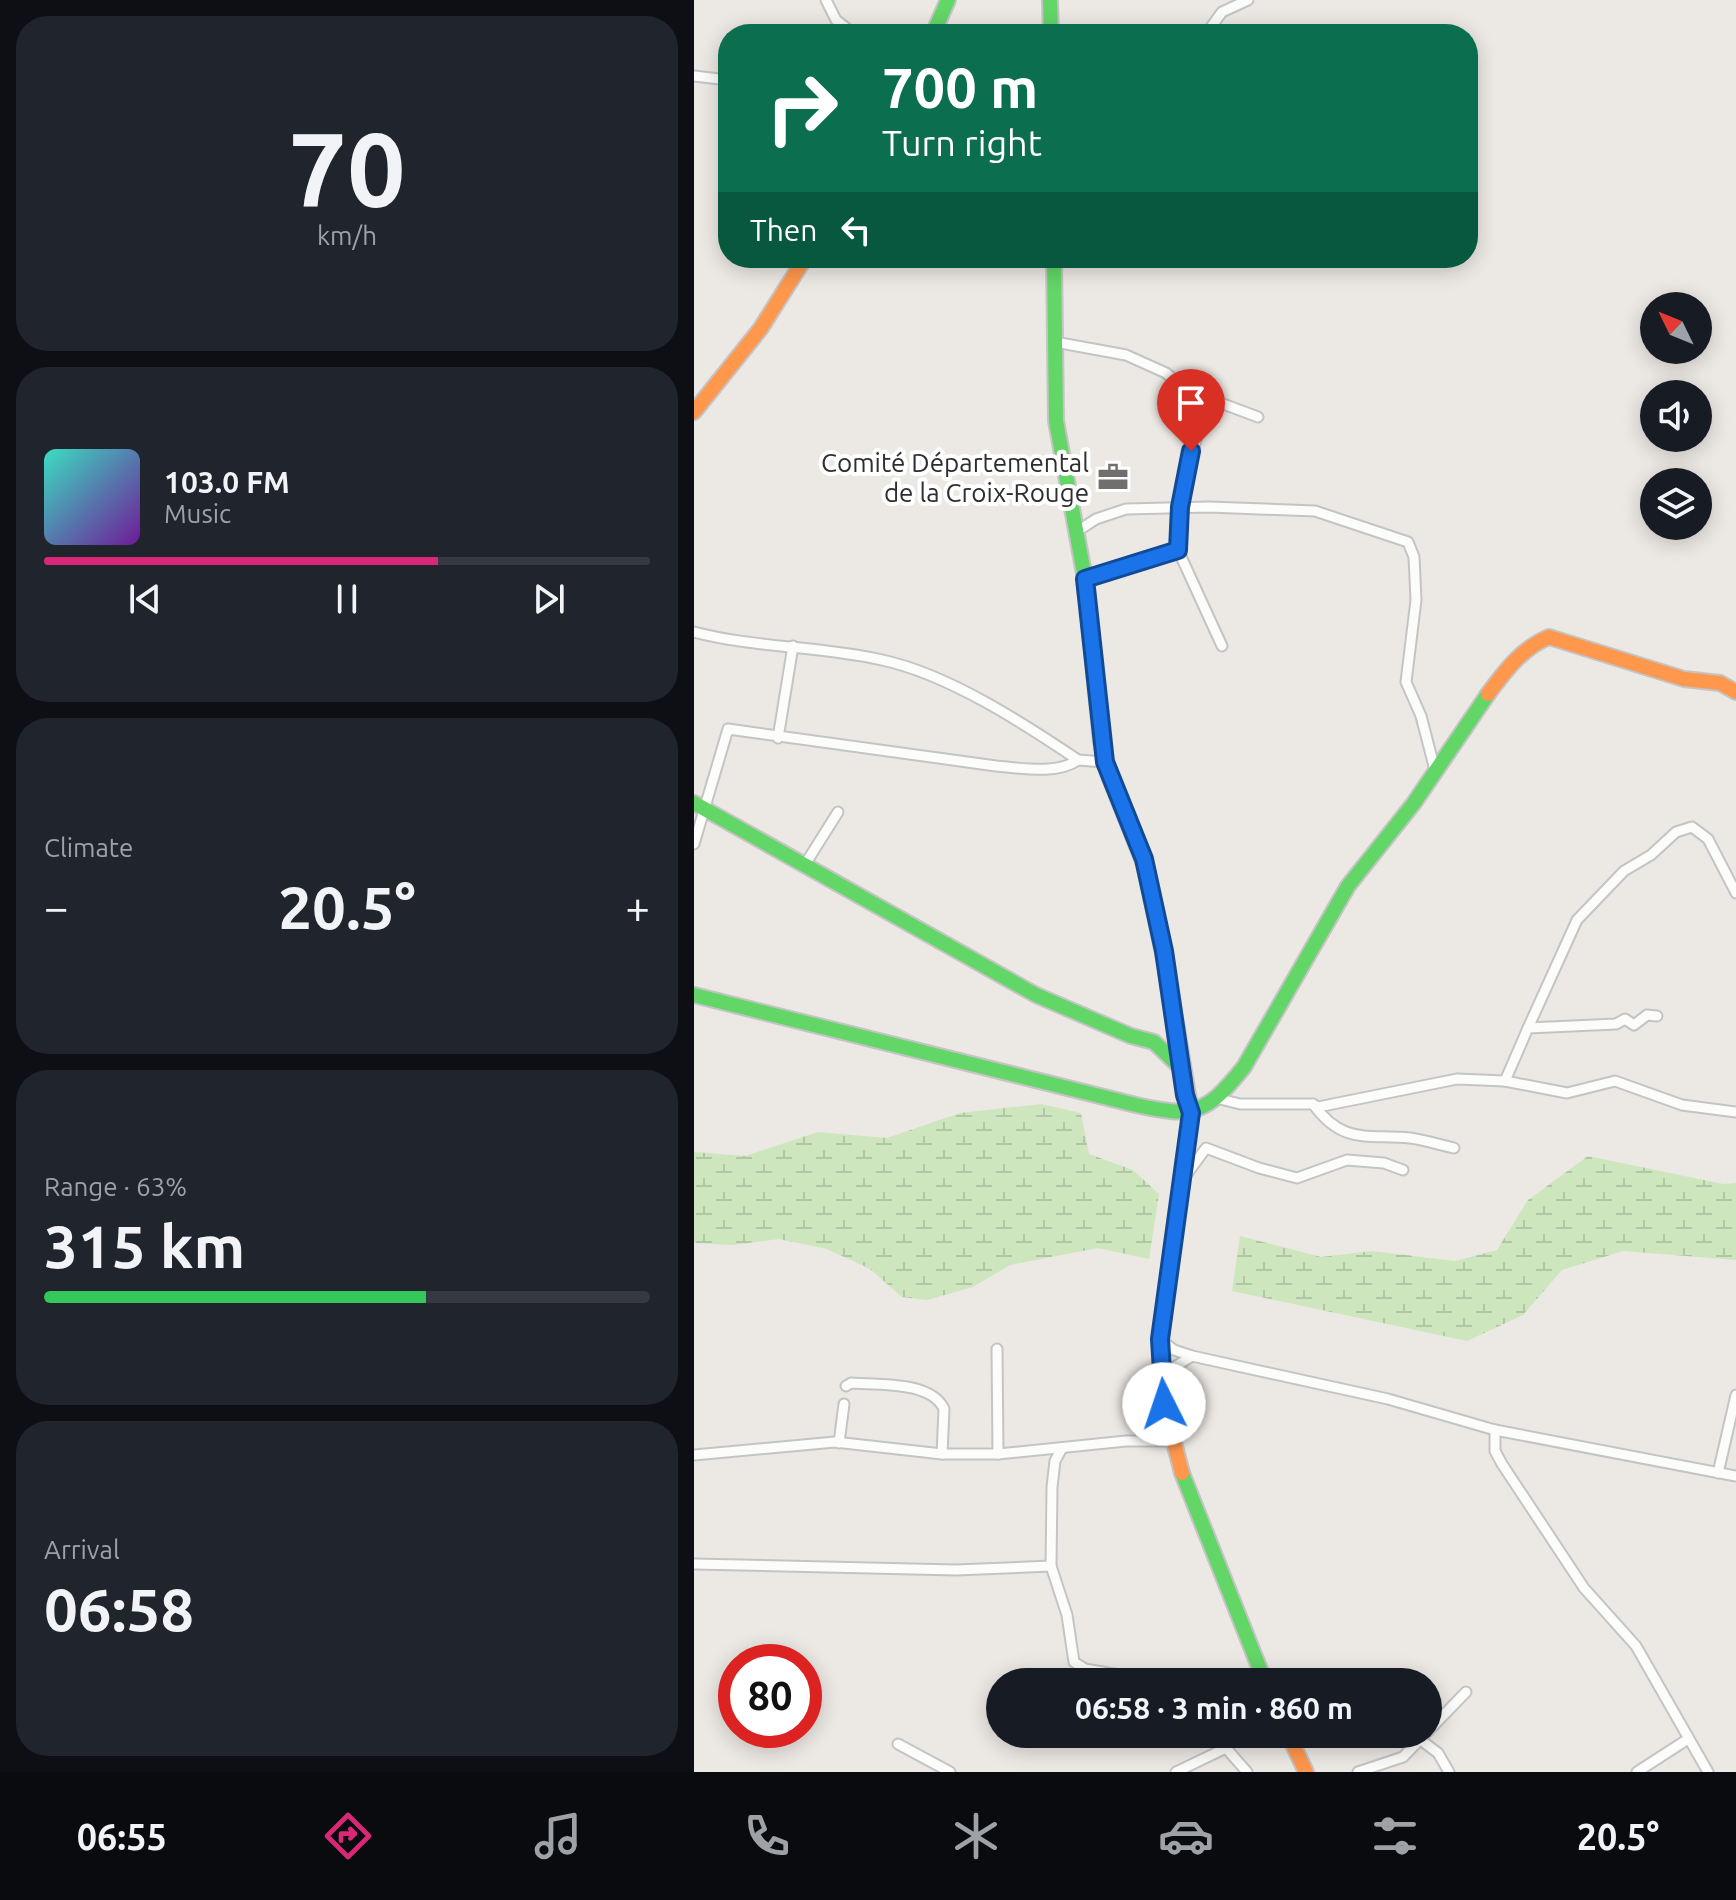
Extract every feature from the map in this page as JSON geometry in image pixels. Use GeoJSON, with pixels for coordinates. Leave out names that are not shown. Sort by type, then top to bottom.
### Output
{"type":"FeatureCollection","features":[{"type":"Feature","properties":{"kind":"main road"},"geometry":{"type":"LineString","coordinates":[[937,24],[948,0]]}},
{"type":"Feature","properties":{"kind":"main road"},"geometry":{"type":"LineString","coordinates":[[1050,0],[1051,24]]}},
{"type":"Feature","properties":{"kind":"main road"},"geometry":{"type":"LineString","coordinates":[[694,412],[761,328],[799,268]]}},
{"type":"Feature","properties":{"kind":"main road"},"geometry":{"type":"LineString","coordinates":[[1054,268],[1059,450],[1085,579],[1105,762],[1144,859],[1191,1113],[1160,1339],[1171,1441],[1194,1509],[1259,1668]]}},
{"type":"Feature","properties":{"kind":"main road"},"geometry":{"type":"LineString","coordinates":[[694,995],[1136,1105],[1191,1113],[1205,1108],[1225,1090],[1262,1036],[1341,898],[1390,837],[1492,687],[1530,646],[1543,637],[1684,679],[1720,683],[1736,692]]}},
{"type":"Feature","properties":{"kind":"main road"},"geometry":{"type":"LineString","coordinates":[[700,807],[1036,995],[1131,1036],[1154,1042],[1181,1068]]}},
{"type":"Feature","properties":{"kind":"main road"},"geometry":{"type":"LineString","coordinates":[[1154,1042],[1177,1030]]}},
{"type":"Feature","properties":{"kind":"main road"},"geometry":{"type":"LineString","coordinates":[[1295,1748],[1306,1772]]}},
{"type":"Feature","properties":{"kind":"street"},"geometry":{"type":"LineString","coordinates":[[826,0],[841,24]]}},
{"type":"Feature","properties":{"kind":"street"},"geometry":{"type":"LineString","coordinates":[[1213,24],[1222,12],[1248,0]]}},
{"type":"Feature","properties":{"kind":"street"},"geometry":{"type":"LineString","coordinates":[[694,76],[718,79]]}},
{"type":"Feature","properties":{"kind":"street"},"geometry":{"type":"LineString","coordinates":[[1055,342],[1126,355],[1166,373],[1186,390],[1258,417]]}},
{"type":"Feature","properties":{"kind":"street"},"geometry":{"type":"LineString","coordinates":[[1208,400],[1186,470],[1178,550],[1222,646]]}},
{"type":"Feature","properties":{"kind":"street"},"geometry":{"type":"LineString","coordinates":[[1076,532],[1111,512],[1180,507],[1315,511],[1408,542],[1414,557],[1416,600],[1406,682],[1421,716],[1435,770]]}},
{"type":"Feature","properties":{"kind":"street"},"geometry":{"type":"LineString","coordinates":[[1085,579],[1178,550]]}},
{"type":"Feature","properties":{"kind":"street"},"geometry":{"type":"LineString","coordinates":[[694,632],[736,642],[793,646],[883,660],[918,670],[1078,760],[1105,762]]}},
{"type":"Feature","properties":{"kind":"street"},"geometry":{"type":"LineString","coordinates":[[778,738],[793,646]]}},
{"type":"Feature","properties":{"kind":"street"},"geometry":{"type":"LineString","coordinates":[[694,844],[700,807],[725,730],[996,766],[1038,769],[1068,766],[1078,760]]}},
{"type":"Feature","properties":{"kind":"street"},"geometry":{"type":"LineString","coordinates":[[804,866],[838,812]]}},
{"type":"Feature","properties":{"kind":"street"},"geometry":{"type":"LineString","coordinates":[[1505,1081],[1577,920],[1624,871],[1651,855],[1676,832],[1692,827],[1706,835],[1736,893]]}},
{"type":"Feature","properties":{"kind":"street"},"geometry":{"type":"LineString","coordinates":[[1528,1028],[1616,1024],[1625,1019],[1634,1025],[1647,1015],[1657,1016]]}},
{"type":"Feature","properties":{"kind":"street"},"geometry":{"type":"LineString","coordinates":[[1216,1098],[1240,1104],[1313,1104],[1318,1107],[1457,1079],[1505,1081],[1567,1093],[1615,1081],[1682,1105],[1736,1112]]}},
{"type":"Feature","properties":{"kind":"street"},"geometry":{"type":"LineString","coordinates":[[1313,1104],[1333,1126],[1349,1135],[1412,1139],[1454,1148]]}},
{"type":"Feature","properties":{"kind":"street"},"geometry":{"type":"LineString","coordinates":[[1180,1178],[1188,1176],[1206,1148],[1297,1178],[1347,1160],[1384,1163],[1403,1170]]}},
{"type":"Feature","properties":{"kind":"street"},"geometry":{"type":"LineString","coordinates":[[1160,1339],[1174,1350],[1192,1356],[1375,1396],[1495,1430],[1736,1476]]}},
{"type":"Feature","properties":{"kind":"street"},"geometry":{"type":"LineString","coordinates":[[997,1349],[998,1454]]}},
{"type":"Feature","properties":{"kind":"street"},"geometry":{"type":"LineString","coordinates":[[1162,1375],[1192,1356]]}},
{"type":"Feature","properties":{"kind":"street"},"geometry":{"type":"LineString","coordinates":[[846,1386],[851,1383],[895,1386],[932,1394],[944,1409],[942,1454]]}},
{"type":"Feature","properties":{"kind":"street"},"geometry":{"type":"LineString","coordinates":[[1718,1473],[1736,1395]]}},
{"type":"Feature","properties":{"kind":"street"},"geometry":{"type":"LineString","coordinates":[[839,1443],[844,1404]]}},
{"type":"Feature","properties":{"kind":"street"},"geometry":{"type":"LineString","coordinates":[[1495,1430],[1495,1451],[1502,1464],[1584,1588],[1636,1646],[1708,1772]]}},
{"type":"Feature","properties":{"kind":"street"},"geometry":{"type":"LineString","coordinates":[[694,1455],[839,1443],[942,1454],[998,1454],[1126,1441],[1171,1441]]}},
{"type":"Feature","properties":{"kind":"street"},"geometry":{"type":"LineString","coordinates":[[1062,1448],[1055,1461],[1051,1566],[1067,1615],[1074,1662],[1083,1668]]}},
{"type":"Feature","properties":{"kind":"street"},"geometry":{"type":"LineString","coordinates":[[1048,1449],[1055,1461]]}},
{"type":"Feature","properties":{"kind":"street"},"geometry":{"type":"LineString","coordinates":[[694,1564],[956,1570],[1051,1566]]}},
{"type":"Feature","properties":{"kind":"street"},"geometry":{"type":"LineString","coordinates":[[1442,1719],[1466,1692]]}},
{"type":"Feature","properties":{"kind":"street"},"geometry":{"type":"LineString","coordinates":[[1637,1772],[1688,1739]]}},
{"type":"Feature","properties":{"kind":"street"},"geometry":{"type":"LineString","coordinates":[[898,1744],[950,1772]]}},
{"type":"Feature","properties":{"kind":"street"},"geometry":{"type":"LineString","coordinates":[[1176,1772],[1226,1748],[1247,1772]]}},
{"type":"Feature","properties":{"kind":"street"},"geometry":{"type":"LineString","coordinates":[[1358,1772],[1403,1757],[1414,1748]]}},
{"type":"Feature","properties":{"kind":"street"},"geometry":{"type":"LineString","coordinates":[[1431,1748],[1438,1753],[1449,1772]]}},
{"type":"Feature","properties":{"kind":"green space"},"geometry":{"type":"Polygon","coordinates":[[[1041,1104],[1081,1113],[1089,1154],[1133,1170],[1159,1194],[1149,1259],[1098,1248],[1010,1265],[973,1287],[927,1300],[902,1297],[870,1269],[827,1249],[779,1239],[732,1245],[694,1243],[694,1152],[745,1156],[818,1132],[887,1138],[960,1113],[1041,1104]]]}},
{"type":"Feature","properties":{"kind":"green space"},"geometry":{"type":"Polygon","coordinates":[[[1588,1156],[1723,1184],[1736,1183],[1736,1260],[1623,1251],[1562,1270],[1523,1315],[1467,1341],[1232,1291],[1240,1236],[1321,1257],[1372,1251],[1455,1261],[1497,1250],[1528,1200],[1588,1156]]]}},
{"type":"Feature","properties":{"kind":"traffic: fast"},"geometry":{"type":"LineString","coordinates":[[937,24],[948,0]]}},
{"type":"Feature","properties":{"kind":"traffic: fast"},"geometry":{"type":"LineString","coordinates":[[1050,0],[1051,24]]}},
{"type":"Feature","properties":{"kind":"traffic: fast"},"geometry":{"type":"LineString","coordinates":[[1054,268],[1056,421],[1085,579],[1101,742],[1110,778],[1144,864],[1169,981]]}},
{"type":"Feature","properties":{"kind":"traffic: fast"},"geometry":{"type":"LineString","coordinates":[[694,995],[1136,1105],[1172,1111],[1198,1108],[1219,1095],[1244,1067],[1348,886],[1414,803],[1488,694]]}},
{"type":"Feature","properties":{"kind":"traffic: fast"},"geometry":{"type":"LineString","coordinates":[[694,803],[1036,995],[1131,1036],[1154,1042],[1181,1068]]}},
{"type":"Feature","properties":{"kind":"traffic: fast"},"geometry":{"type":"LineString","coordinates":[[1182,1473],[1259,1668]]}},
{"type":"Feature","properties":{"kind":"traffic: slow"},"geometry":{"type":"LineString","coordinates":[[694,412],[761,328],[799,268]]}},
{"type":"Feature","properties":{"kind":"traffic: slow"},"geometry":{"type":"LineString","coordinates":[[1488,694],[1522,654],[1549,637],[1684,679],[1720,683],[1736,692]]}},
{"type":"Feature","properties":{"kind":"traffic: slow"},"geometry":{"type":"LineString","coordinates":[[1169,981],[1191,1113],[1160,1339],[1164,1404],[1182,1473]]}},
{"type":"Feature","properties":{"kind":"traffic: slow"},"geometry":{"type":"LineString","coordinates":[[1295,1748],[1306,1772]]}},
{"type":"Feature","properties":{"kind":"place","name":"Comité Départemental de la Croix-Rouge"},"geometry":{"type":"Point","coordinates":[1113,477]}},
{"type":"Feature","properties":{"kind":"route"},"geometry":{"type":"LineString","coordinates":[[1164,1404],[1160,1339],[1191,1113],[1185,1095],[1164,951],[1144,859],[1105,762],[1085,579],[1178,550],[1183,484],[1191,451]]}}]}
